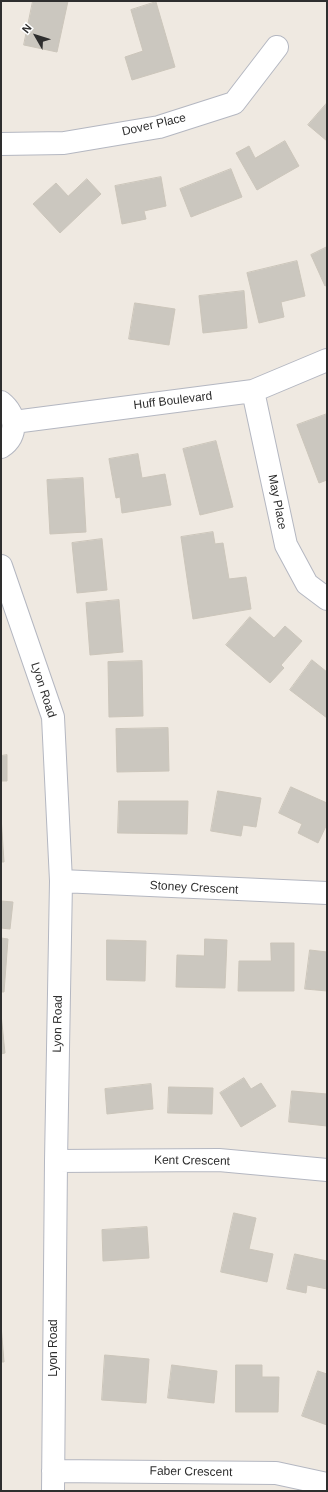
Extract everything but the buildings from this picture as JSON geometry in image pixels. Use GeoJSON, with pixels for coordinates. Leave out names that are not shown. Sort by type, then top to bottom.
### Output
{"type":"FeatureCollection","features":[{"type":"Feature","properties":{"kind":"street","name":"Dover Place"},"geometry":{"type":"LineString","coordinates":[[1,144],[64,143],[159,127],[234,103],[277,47]]}},
{"type":"Feature","properties":{"kind":"street","name":"Huff Boulevard"},"geometry":{"type":"LineString","coordinates":[[14,422],[254,391],[327,360]]}},
{"type":"Feature","properties":{"kind":"street","name":"May Place"},"geometry":{"type":"LineString","coordinates":[[254,391],[286,545],[307,584],[327,599]]}},
{"type":"Feature","properties":{"kind":"street"},"geometry":{"type":"LineString","coordinates":[[1,402],[11,414],[14,422],[10,438],[1,447]]}},
{"type":"Feature","properties":{"kind":"street","name":"Lyon Road"},"geometry":{"type":"LineString","coordinates":[[1,566],[53,717],[61,881],[56,1161],[53,1481]]}},
{"type":"Feature","properties":{"kind":"street","name":"Stoney Crescent"},"geometry":{"type":"LineString","coordinates":[[61,881],[327,893]]}},
{"type":"Feature","properties":{"kind":"street","name":"Kent Crescent"},"geometry":{"type":"LineString","coordinates":[[56,1161],[219,1160],[327,1170]]}},
{"type":"Feature","properties":{"kind":"street","name":"Faber Crescent"},"geometry":{"type":"LineString","coordinates":[[53,1481],[276,1473],[327,1484]]}}]}
